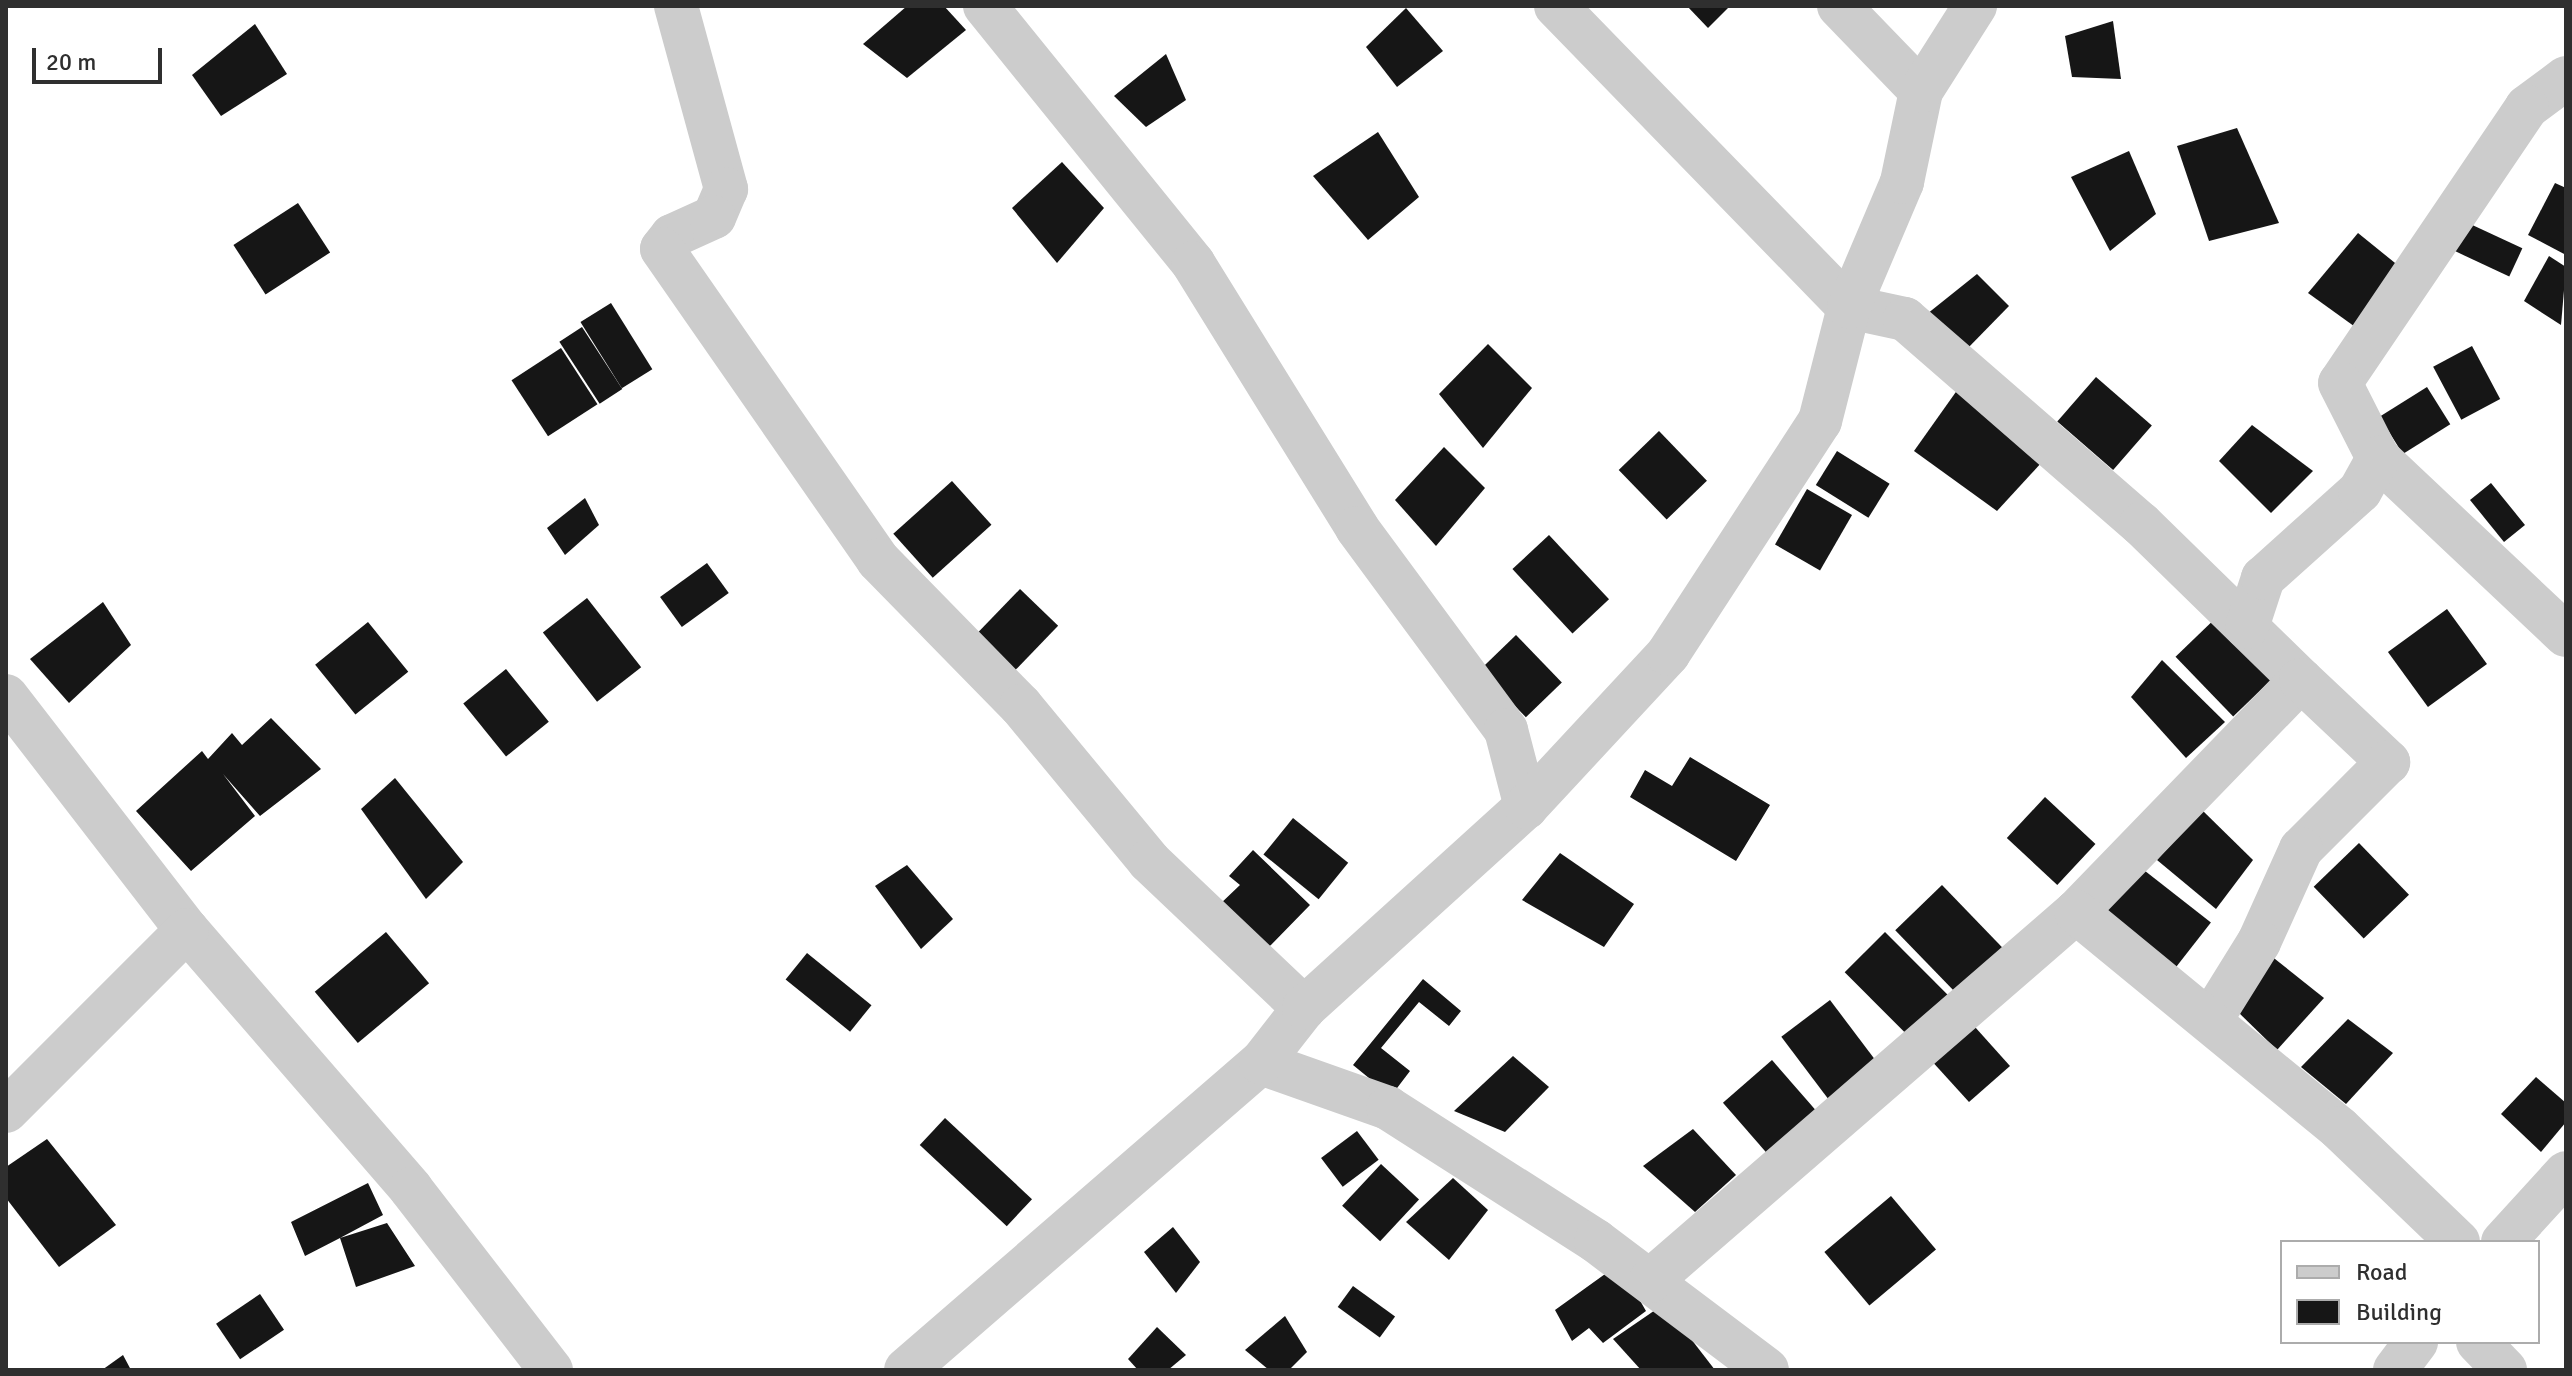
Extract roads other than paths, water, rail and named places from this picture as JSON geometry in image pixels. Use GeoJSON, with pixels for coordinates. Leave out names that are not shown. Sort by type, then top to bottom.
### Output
{"type":"FeatureCollection","features":[{"type":"Feature","properties":{"kind":"street"},"geometry":{"type":"LineString","coordinates":[[676,6],[726,189],[714,217],[672,236],[662,249],[878,560],[1021,706],[1149,861],[1304,1008]]}},
{"type":"Feature","properties":{"kind":"street"},"geometry":{"type":"LineString","coordinates":[[985,6],[1193,263],[1357,528],[1506,730],[1526,807]]}},
{"type":"Feature","properties":{"kind":"street"},"geometry":{"type":"LineString","coordinates":[[1556,6],[1849,307],[1905,319],[2141,524],[2388,762],[2301,849],[2259,942],[2211,1019]]}},
{"type":"Feature","properties":{"kind":"street"},"geometry":{"type":"LineString","coordinates":[[1839,6],[1921,91]]}},
{"type":"Feature","properties":{"kind":"street"},"geometry":{"type":"LineString","coordinates":[[906,1370],[1261,1063],[1304,1008],[1526,807],[1668,654],[1751,533],[1820,421],[1849,307],[1902,182],[1921,91],[1975,6]]}},
{"type":"Feature","properties":{"kind":"street"},"geometry":{"type":"LineString","coordinates":[[2566,78],[2527,107],[2340,383],[2378,458],[2566,635]]}},
{"type":"Feature","properties":{"kind":"street"},"geometry":{"type":"LineString","coordinates":[[2247,627],[2263,578],[2360,491],[2378,458]]}},
{"type":"Feature","properties":{"kind":"street"},"geometry":{"type":"LineString","coordinates":[[1650,1281],[2076,912],[2301,680]]}},
{"type":"Feature","properties":{"kind":"street"},"geometry":{"type":"LineString","coordinates":[[6,696],[187,930],[411,1189],[551,1370]]}},
{"type":"Feature","properties":{"kind":"street"},"geometry":{"type":"LineString","coordinates":[[2076,912],[2211,1019],[2456,1240]]}},
{"type":"Feature","properties":{"kind":"street"},"geometry":{"type":"LineString","coordinates":[[6,1111],[187,930]]}},
{"type":"Feature","properties":{"kind":"street"},"geometry":{"type":"LineString","coordinates":[[1261,1063],[1388,1108],[1650,1281],[1767,1370]]}},
{"type":"Feature","properties":{"kind":"street"},"geometry":{"type":"LineString","coordinates":[[2505,1240],[2566,1173]]}},
{"type":"Feature","properties":{"kind":"street"},"geometry":{"type":"LineString","coordinates":[[2395,1370],[2414,1344]]}},
{"type":"Feature","properties":{"kind":"street"},"geometry":{"type":"LineString","coordinates":[[2480,1344],[2505,1370]]}}]}
